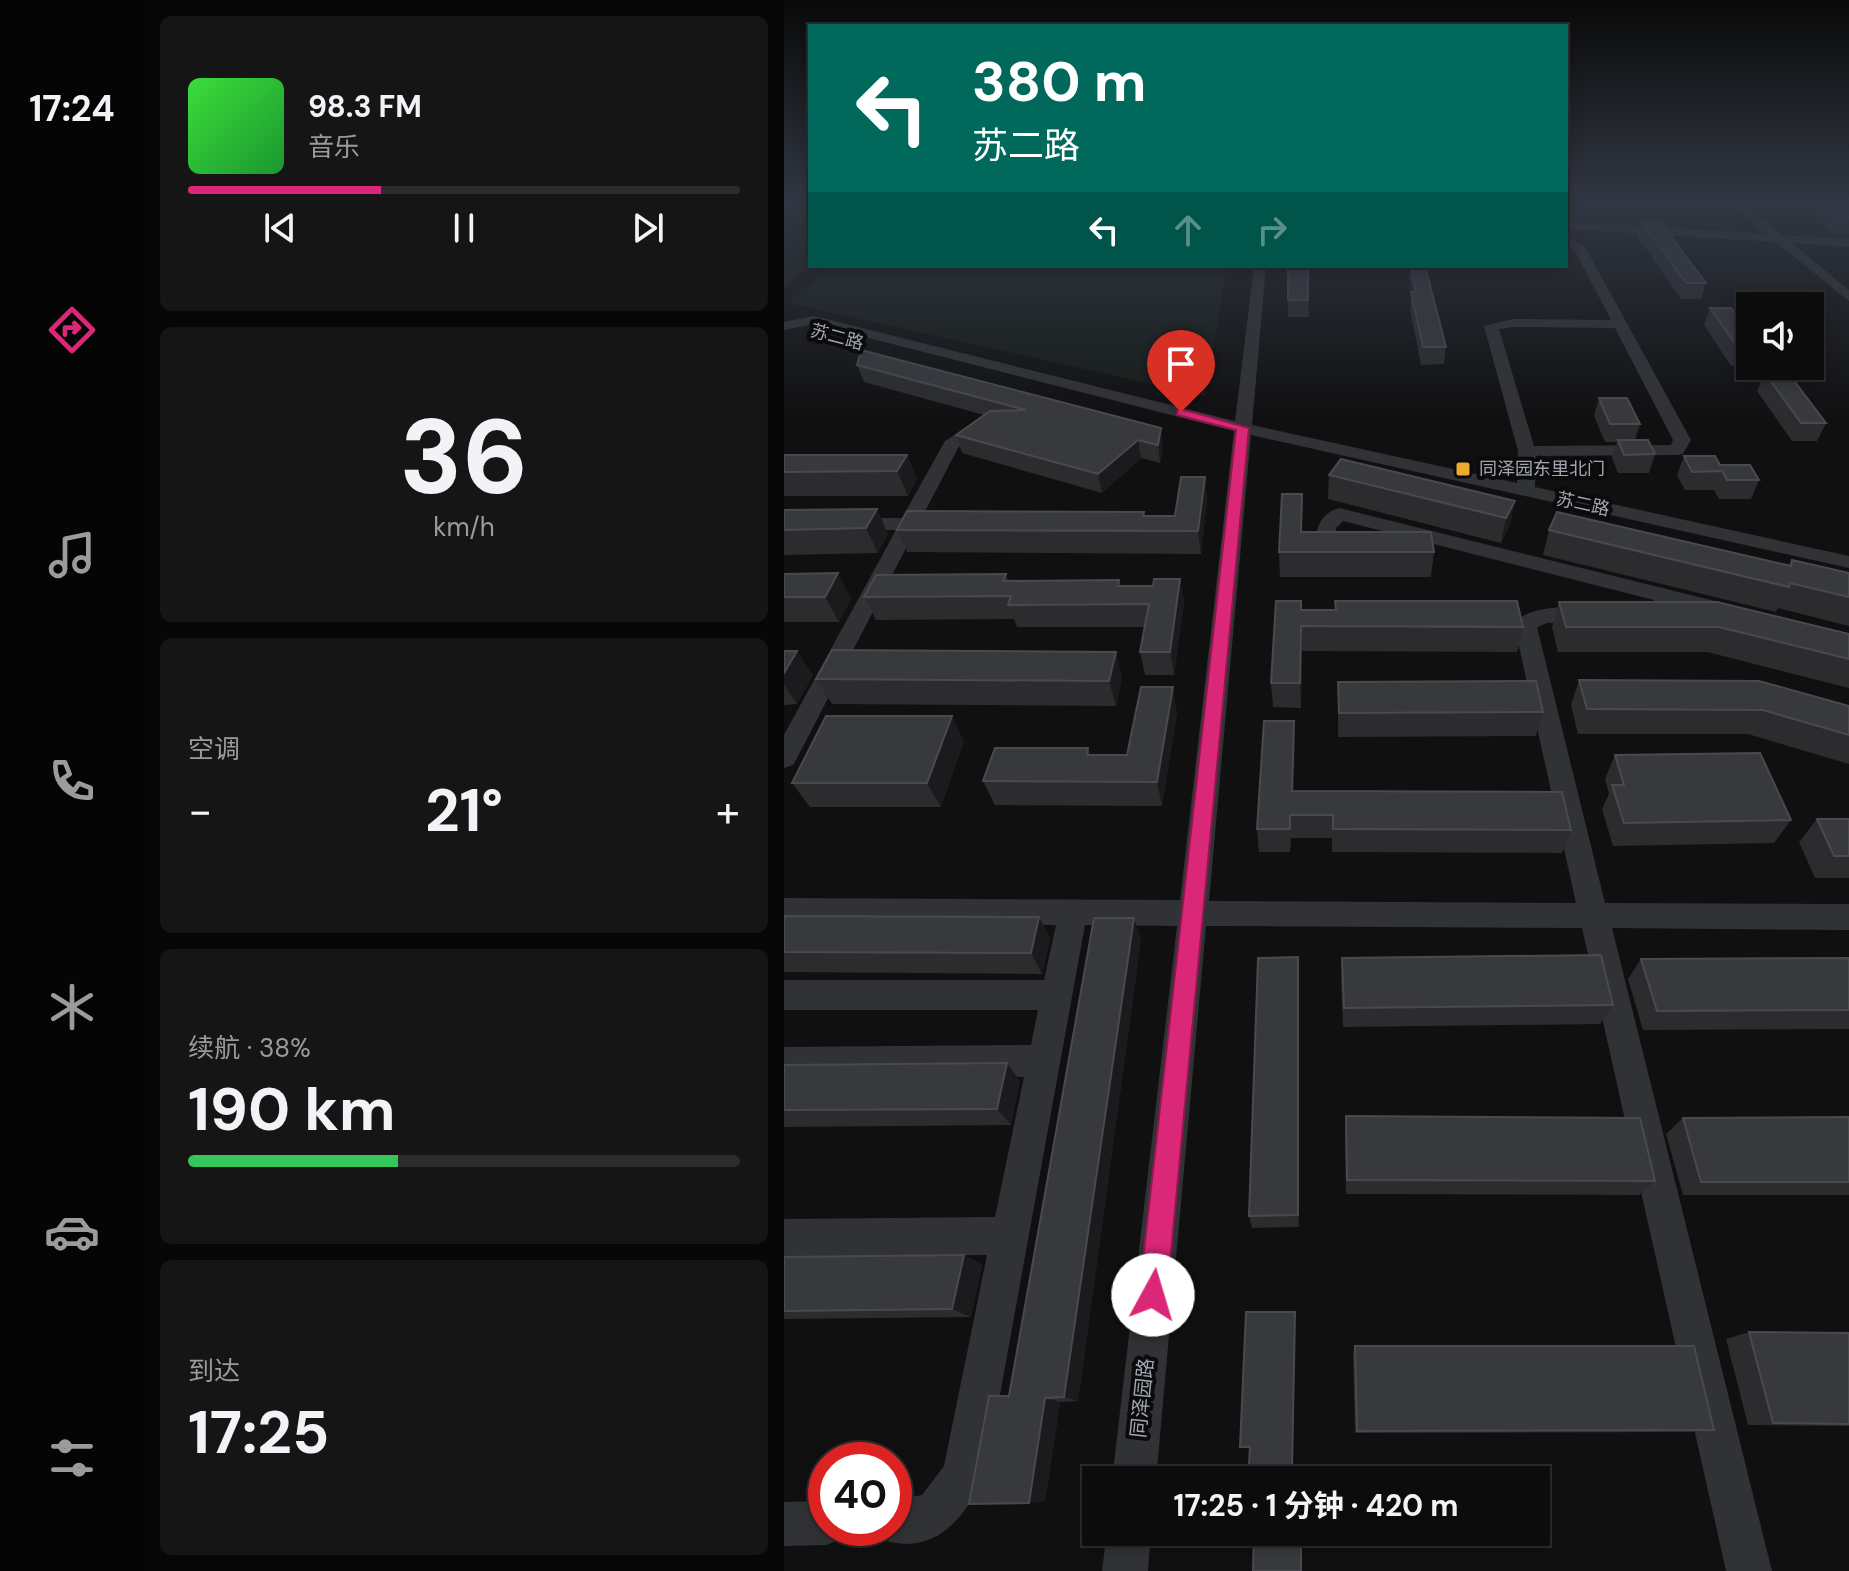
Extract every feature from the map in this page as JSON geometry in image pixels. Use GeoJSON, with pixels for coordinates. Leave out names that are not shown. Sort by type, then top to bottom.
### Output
{"type":"FeatureCollection","features":[{"type":"Feature","properties":{"kind":"street","name":"同泽园路"},"geometry":{"type":"LineString","coordinates":[[1135,1466],[1259,273]]}},
{"type":"Feature","properties":{"kind":"street"},"geometry":{"type":"LineString","coordinates":[[1527,451],[1677,450],[1682,440],[1592,273]]}},
{"type":"Feature","properties":{"kind":"street"},"geometry":{"type":"LineString","coordinates":[[1819,273],[1849,297]]}},
{"type":"Feature","properties":{"kind":"street"},"geometry":{"type":"LineString","coordinates":[[1526,492],[1527,451],[1491,326],[1617,324]]}},
{"type":"Feature","properties":{"kind":"street","name":"苏二路"},"geometry":{"type":"LineString","coordinates":[[787,325],[1849,578]]}},
{"type":"Feature","properties":{"kind":"street"},"geometry":{"type":"LineString","coordinates":[[784,758],[910,524],[930,470],[951,445],[985,421]]}},
{"type":"Feature","properties":{"kind":"street","name":"苏二路"},"geometry":{"type":"LineString","coordinates":[[1241,433],[1849,562]]}},
{"type":"Feature","properties":{"kind":"street"},"geometry":{"type":"LineString","coordinates":[[1364,550],[1324,550],[1326,527],[1339,514],[1742,615]]}},
{"type":"Feature","properties":{"kind":"street"},"geometry":{"type":"LineString","coordinates":[[784,525],[910,524]]}},
{"type":"Feature","properties":{"kind":"street"},"geometry":{"type":"LineString","coordinates":[[1391,550],[1404,550],[1414,535]]}},
{"type":"Feature","properties":{"kind":"street"},"geometry":{"type":"LineString","coordinates":[[1666,597],[1659,616],[1544,616],[1525,624],[1749,1571]]}},
{"type":"Feature","properties":{"kind":"street"},"geometry":{"type":"LineString","coordinates":[[784,911],[1849,917]]}},
{"type":"Feature","properties":{"kind":"street"},"geometry":{"type":"LineString","coordinates":[[912,1521],[924,1521],[949,1503],[964,1472],[1073,913]]}},
{"type":"Feature","properties":{"kind":"street"},"geometry":{"type":"LineString","coordinates":[[784,995],[1057,995]]}},
{"type":"Feature","properties":{"kind":"street"},"geometry":{"type":"LineString","coordinates":[[784,1063],[1045,1061]]}},
{"type":"Feature","properties":{"kind":"street"},"geometry":{"type":"LineString","coordinates":[[784,1238],[1011,1236]]}},
{"type":"Feature","properties":{"kind":"street"},"geometry":{"type":"LineString","coordinates":[[784,1524],[808,1523]]}},
{"type":"Feature","properties":{"kind":"street"},"geometry":{"type":"LineString","coordinates":[[1125,1571],[1128,1546]]}},
{"type":"Feature","properties":{"kind":"shaded area"},"geometry":{"type":"Polygon","coordinates":[[[784,273],[803,273],[784,290],[784,273]]]}},
{"type":"Feature","properties":{"kind":"shaded area"},"geometry":{"type":"Polygon","coordinates":[[[821,273],[1226,273],[1205,396],[788,303],[821,273]]]}},
{"type":"Feature","properties":{"kind":"building"},"geometry":{"type":"Polygon","coordinates":[[[1288,273],[1308,273],[1308,300],[1288,300],[1288,273]]]}},
{"type":"Feature","properties":{"kind":"building"},"geometry":{"type":"Polygon","coordinates":[[[1412,273],[1427,273],[1446,347],[1423,347],[1411,292],[1416,292],[1412,273]]]}},
{"type":"Feature","properties":{"kind":"building"},"geometry":{"type":"Polygon","coordinates":[[[1679,273],[1699,273],[1706,283],[1686,283],[1679,273]]]}},
{"type":"Feature","properties":{"kind":"building"},"geometry":{"type":"Polygon","coordinates":[[[1710,308],[1731,308],[1736,315],[1736,345],[1710,308]]]}},
{"type":"Feature","properties":{"kind":"building"},"geometry":{"type":"Polygon","coordinates":[[[861,350],[1161,428],[1158,445],[1138,440],[1098,474],[956,435],[990,411],[1026,410],[857,365],[861,350]]]}},
{"type":"Feature","properties":{"kind":"building"},"geometry":{"type":"Polygon","coordinates":[[[1770,380],[1793,380],[1826,423],[1801,423],[1770,380]]]}},
{"type":"Feature","properties":{"kind":"building"},"geometry":{"type":"Polygon","coordinates":[[[1599,398],[1627,398],[1640,424],[1610,424],[1599,398]]]}},
{"type":"Feature","properties":{"kind":"building"},"geometry":{"type":"Polygon","coordinates":[[[1618,440],[1648,440],[1655,454],[1624,455],[1618,440]]]}},
{"type":"Feature","properties":{"kind":"building"},"geometry":{"type":"Polygon","coordinates":[[[784,455],[907,455],[897,471],[784,472],[784,455]]]}},
{"type":"Feature","properties":{"kind":"building"},"geometry":{"type":"Polygon","coordinates":[[[1684,456],[1715,456],[1720,465],[1750,465],[1759,480],[1727,480],[1722,471],[1692,472],[1684,456]]]}},
{"type":"Feature","properties":{"kind":"building"},"geometry":{"type":"Polygon","coordinates":[[[1341,459],[1515,501],[1506,518],[1329,475],[1341,459]]]}},
{"type":"Feature","properties":{"kind":"building"},"geometry":{"type":"Polygon","coordinates":[[[1181,477],[1205,477],[1198,531],[897,530],[907,511],[1144,512],[1143,516],[1175,516],[1181,477]]]}},
{"type":"Feature","properties":{"kind":"building"},"geometry":{"type":"Polygon","coordinates":[[[1282,494],[1302,494],[1301,532],[1431,532],[1434,552],[1279,552],[1282,494]]]}},
{"type":"Feature","properties":{"kind":"building"},"geometry":{"type":"Polygon","coordinates":[[[877,509],[866,528],[784,530],[784,510],[877,509]]]}},
{"type":"Feature","properties":{"kind":"building"},"geometry":{"type":"Polygon","coordinates":[[[1557,512],[1791,566],[1792,560],[1849,573],[1849,597],[1790,583],[1789,587],[1549,530],[1557,512]]]}},
{"type":"Feature","properties":{"kind":"building"},"geometry":{"type":"Polygon","coordinates":[[[838,573],[825,597],[784,597],[784,574],[838,573]]]}},
{"type":"Feature","properties":{"kind":"building"},"geometry":{"type":"Polygon","coordinates":[[[1006,574],[1003,581],[1119,580],[1118,586],[1153,586],[1154,579],[1180,579],[1170,652],[1140,652],[1149,604],[1008,605],[1011,596],[864,597],[876,575],[1006,574]]]}},
{"type":"Feature","properties":{"kind":"building"},"geometry":{"type":"Polygon","coordinates":[[[1276,601],[1301,601],[1301,610],[1336,610],[1335,601],[1517,601],[1523,627],[1301,626],[1300,683],[1271,683],[1276,601]]]}},
{"type":"Feature","properties":{"kind":"building"},"geometry":{"type":"Polygon","coordinates":[[[1559,602],[1717,602],[1849,634],[1849,659],[1719,627],[1566,627],[1559,602]]]}},
{"type":"Feature","properties":{"kind":"building"},"geometry":{"type":"Polygon","coordinates":[[[832,650],[1116,652],[1109,681],[816,679],[832,650]]]}},
{"type":"Feature","properties":{"kind":"building"},"geometry":{"type":"Polygon","coordinates":[[[784,651],[797,651],[784,673],[784,651]]]}},
{"type":"Feature","properties":{"kind":"building"},"geometry":{"type":"Polygon","coordinates":[[[1579,680],[1759,681],[1849,706],[1849,735],[1763,710],[1587,709],[1579,680]]]}},
{"type":"Feature","properties":{"kind":"building"},"geometry":{"type":"Polygon","coordinates":[[[1536,681],[1543,712],[1339,713],[1338,682],[1536,681]]]}},
{"type":"Feature","properties":{"kind":"building"},"geometry":{"type":"Polygon","coordinates":[[[1141,687],[1173,687],[1157,782],[983,781],[995,748],[1088,748],[1087,755],[1127,755],[1141,687]]]}},
{"type":"Feature","properties":{"kind":"building"},"geometry":{"type":"Polygon","coordinates":[[[826,716],[952,716],[927,783],[792,783],[826,716]]]}},
{"type":"Feature","properties":{"kind":"building"},"geometry":{"type":"Polygon","coordinates":[[[1264,721],[1294,721],[1292,791],[1562,792],[1571,830],[1333,829],[1333,815],[1290,815],[1290,829],[1257,829],[1264,721]]]}},
{"type":"Feature","properties":{"kind":"building"},"geometry":{"type":"Polygon","coordinates":[[[1760,753],[1791,820],[1624,823],[1612,785],[1624,785],[1615,755],[1760,753]]]}},
{"type":"Feature","properties":{"kind":"building"},"geometry":{"type":"Polygon","coordinates":[[[1817,819],[1849,819],[1849,856],[1834,856],[1817,819]]]}},
{"type":"Feature","properties":{"kind":"building"},"geometry":{"type":"Polygon","coordinates":[[[784,916],[1039,917],[1031,953],[784,952],[784,916]]]}},
{"type":"Feature","properties":{"kind":"building"},"geometry":{"type":"Polygon","coordinates":[[[1094,918],[1134,918],[1064,1397],[1045,1398],[1029,1503],[969,1504],[989,1396],[1009,1396],[1094,918]]]}},
{"type":"Feature","properties":{"kind":"building"},"geometry":{"type":"Polygon","coordinates":[[[1601,955],[1613,1005],[1344,1008],[1342,958],[1601,955]]]}},
{"type":"Feature","properties":{"kind":"building"},"geometry":{"type":"Polygon","coordinates":[[[1298,957],[1298,1215],[1249,1216],[1258,958],[1298,957]]]}},
{"type":"Feature","properties":{"kind":"building"},"geometry":{"type":"Polygon","coordinates":[[[1849,958],[1849,1010],[1657,1011],[1641,959],[1849,958]]]}},
{"type":"Feature","properties":{"kind":"building"},"geometry":{"type":"Polygon","coordinates":[[[1007,1063],[997,1109],[784,1110],[784,1065],[1007,1063]]]}},
{"type":"Feature","properties":{"kind":"building"},"geometry":{"type":"Polygon","coordinates":[[[1346,1116],[1640,1118],[1655,1181],[1347,1180],[1346,1116]]]}},
{"type":"Feature","properties":{"kind":"building"},"geometry":{"type":"Polygon","coordinates":[[[1849,1117],[1849,1182],[1701,1182],[1683,1118],[1849,1117]]]}},
{"type":"Feature","properties":{"kind":"building"},"geometry":{"type":"Polygon","coordinates":[[[964,1255],[952,1309],[784,1311],[784,1257],[964,1255]]]}},
{"type":"Feature","properties":{"kind":"building"},"geometry":{"type":"Polygon","coordinates":[[[1246,1312],[1295,1312],[1292,1466],[1249,1466],[1250,1447],[1240,1447],[1246,1312]]]}},
{"type":"Feature","properties":{"kind":"building"},"geometry":{"type":"Polygon","coordinates":[[[1749,1332],[1849,1333],[1849,1424],[1773,1423],[1749,1332]]]}},
{"type":"Feature","properties":{"kind":"building"},"geometry":{"type":"Polygon","coordinates":[[[1355,1346],[1694,1346],[1714,1430],[1357,1431],[1355,1346]]]}},
{"type":"Feature","properties":{"kind":"building"},"geometry":{"type":"Polygon","coordinates":[[[1254,1546],[1301,1546],[1301,1571],[1253,1571],[1254,1546]]]}},
{"type":"Feature","properties":{"kind":"place","name":"同泽园东里北门"},"geometry":{"type":"Point","coordinates":[1463,469]}},
{"type":"Feature","properties":{"kind":"route"},"geometry":{"type":"LineString","coordinates":[[1153,1295],[1243,428],[1181,412]]}}]}
